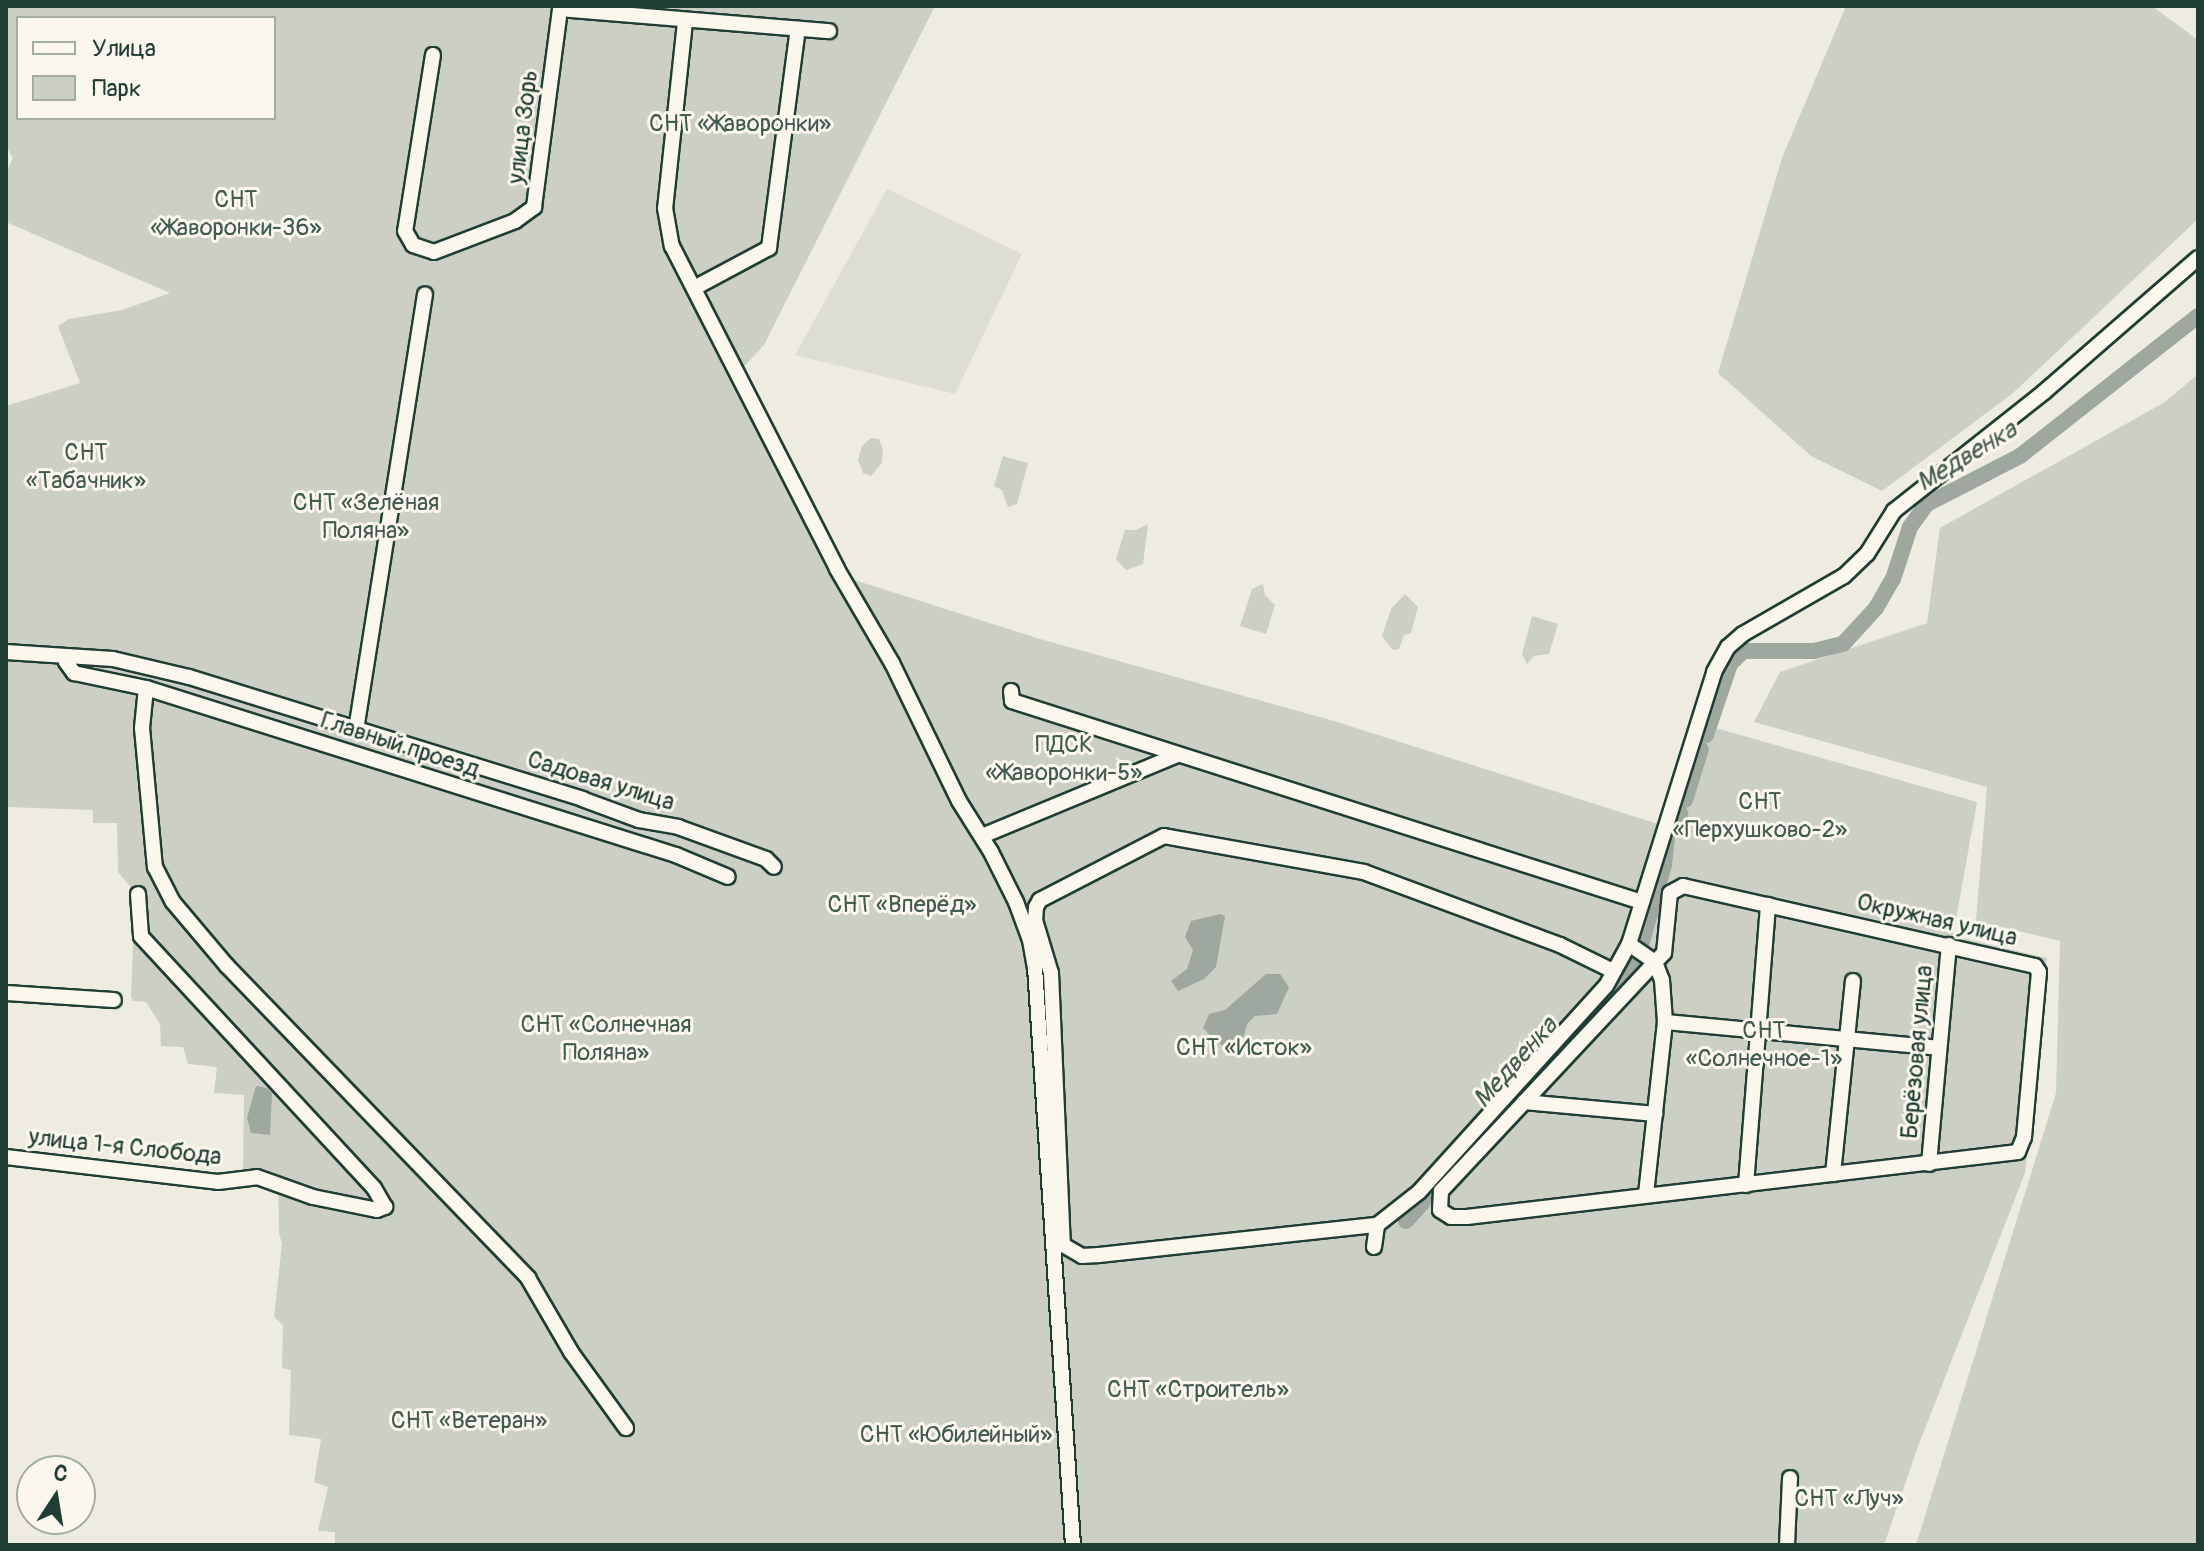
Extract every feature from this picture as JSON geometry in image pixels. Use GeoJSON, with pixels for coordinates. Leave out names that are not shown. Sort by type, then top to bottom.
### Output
{"type":"FeatureCollection","features":[{"type":"Feature","properties":{"kind":"street","name":"улица Зорь"},"geometry":{"type":"LineString","coordinates":[[433,55],[405,231],[413,245],[434,252],[515,221],[534,207],[560,9],[620,9]]}},
{"type":"Feature","properties":{"kind":"street"},"geometry":{"type":"LineString","coordinates":[[620,9],[685,22],[829,31]]}},
{"type":"Feature","properties":{"kind":"street"},"geometry":{"type":"LineString","coordinates":[[685,22],[665,208],[672,246],[696,287],[786,472],[892,663],[959,801],[982,836],[1016,902],[1034,959],[1073,1545]]}},
{"type":"Feature","properties":{"kind":"street"},"geometry":{"type":"LineString","coordinates":[[696,287],[769,248],[798,29]]}},
{"type":"Feature","properties":{"kind":"street"},"geometry":{"type":"LineString","coordinates":[[1613,971],[1560,945],[1364,872],[1164,836],[1040,900],[1035,920],[1051,973],[1063,1245],[1082,1256],[1099,1255],[1377,1225],[1419,1192],[1606,986],[1629,944],[1714,672],[1728,647],[1743,634],[1844,576],[1867,554],[1894,511],[2056,383],[2198,258]]}},
{"type":"Feature","properties":{"kind":"street"},"geometry":{"type":"LineString","coordinates":[[356,730],[425,294]]}},
{"type":"Feature","properties":{"kind":"street","name":"Садовая улица"},"geometry":{"type":"LineString","coordinates":[[6,652],[134,664],[582,799],[639,820],[678,827],[766,859],[774,867]]}},
{"type":"Feature","properties":{"kind":"street","name":"Главный проезд"},"geometry":{"type":"LineString","coordinates":[[67,656],[66,662],[74,673],[146,688],[676,855],[728,877]]}},
{"type":"Feature","properties":{"kind":"street"},"geometry":{"type":"LineString","coordinates":[[146,688],[142,728],[155,867],[173,902],[227,966],[528,1278],[571,1352],[626,1428]]}},
{"type":"Feature","properties":{"kind":"street"},"geometry":{"type":"LineString","coordinates":[[1011,691],[1012,701],[1642,902]]}},
{"type":"Feature","properties":{"kind":"street"},"geometry":{"type":"LineString","coordinates":[[982,836],[1178,755]]}},
{"type":"Feature","properties":{"kind":"street","name":"Окружная улица"},"geometry":{"type":"LineString","coordinates":[[1676,887],[1768,905],[2029,964],[2039,972],[2024,1137],[2018,1152],[1467,1217],[1451,1217],[1440,1210],[1441,1191],[1650,958],[1664,953],[1670,893],[1676,887]]}},
{"type":"Feature","properties":{"kind":"street","name":"улица 1-я Слобода"},"geometry":{"type":"LineString","coordinates":[[6,1157],[205,1181],[257,1177],[313,1197],[377,1210],[386,1203],[141,936],[138,894]]}},
{"type":"Feature","properties":{"kind":"street"},"geometry":{"type":"LineString","coordinates":[[1746,1185],[1768,905]]}},
{"type":"Feature","properties":{"kind":"street"},"geometry":{"type":"LineString","coordinates":[[1629,944],[1650,958],[1662,980],[1665,1022],[1646,1194]]}},
{"type":"Feature","properties":{"kind":"street","name":"Берёзовая улица"},"geometry":{"type":"LineString","coordinates":[[1929,1164],[1949,945]]}},
{"type":"Feature","properties":{"kind":"street"},"geometry":{"type":"LineString","coordinates":[[1833,1174],[1853,981]]}},
{"type":"Feature","properties":{"kind":"street"},"geometry":{"type":"LineString","coordinates":[[6,993],[114,1000]]}},
{"type":"Feature","properties":{"kind":"street"},"geometry":{"type":"LineString","coordinates":[[1665,1022],[1939,1048]]}},
{"type":"Feature","properties":{"kind":"street"},"geometry":{"type":"LineString","coordinates":[[1524,1102],[1655,1114]]}},
{"type":"Feature","properties":{"kind":"street"},"geometry":{"type":"LineString","coordinates":[[1374,1247],[1377,1225]]}},
{"type":"Feature","properties":{"kind":"street"},"geometry":{"type":"LineString","coordinates":[[1787,1545],[1790,1478]]}},
{"type":"Feature","properties":{"kind":"shaded area"},"geometry":{"type":"Polygon","coordinates":[[[887,189],[1022,254],[955,394],[795,355],[887,189]]]}},
{"type":"Feature","properties":{"kind":"shaded area"},"geometry":{"type":"Polygon","coordinates":[[[1220,914],[1225,916],[1216,967],[1204,979],[1178,991],[1171,981],[1187,969],[1193,950],[1185,937],[1191,921],[1220,914]]]}},
{"type":"Feature","properties":{"kind":"shaded area"},"geometry":{"type":"Polygon","coordinates":[[[1266,974],[1280,974],[1289,987],[1277,1014],[1255,1016],[1247,1024],[1244,1036],[1234,1044],[1225,1047],[1214,1040],[1203,1028],[1209,1014],[1225,1010],[1266,974]]]}},
{"type":"Feature","properties":{"kind":"shaded area"},"geometry":{"type":"Polygon","coordinates":[[[256,1086],[267,1088],[272,1093],[270,1135],[251,1133],[247,1118],[256,1086]]]}},
{"type":"Feature","properties":{"kind":"green space"},"geometry":{"type":"Polygon","coordinates":[[[6,6],[935,6],[764,345],[740,371],[845,577],[1040,639],[1334,721],[1677,830],[1712,727],[1977,802],[1953,936],[2047,958],[2025,1173],[1917,1449],[1884,1545],[335,1545],[335,1532],[318,1531],[328,1487],[314,1482],[321,1439],[289,1435],[291,1370],[282,1368],[283,1325],[274,1317],[282,1244],[278,1185],[243,1177],[244,1095],[214,1093],[217,1067],[188,1064],[183,1047],[161,1046],[160,1024],[146,1002],[133,1001],[131,997],[135,892],[118,872],[117,823],[93,823],[93,810],[6,807],[6,661],[60,664],[73,661],[6,646],[6,406],[80,383],[58,326],[69,319],[122,310],[170,293],[6,222],[6,173],[13,158],[6,146],[6,6]]]}},
{"type":"Feature","properties":{"kind":"green space"},"geometry":{"type":"Polygon","coordinates":[[[1846,6],[2152,6],[2198,40],[2198,219],[2013,393],[1882,491],[1811,456],[1718,373],[1782,158],[1846,6]]]}},
{"type":"Feature","properties":{"kind":"green space"},"geometry":{"type":"Polygon","coordinates":[[[2198,374],[2198,1545],[1916,1545],[2056,1093],[2060,941],[1976,921],[1987,787],[1754,722],[1780,672],[1927,623],[1940,528],[2165,402],[2198,374]]]}},
{"type":"Feature","properties":{"kind":"green space"},"geometry":{"type":"Polygon","coordinates":[[[871,438],[879,439],[883,450],[882,463],[871,476],[863,473],[858,460],[862,446],[871,438]]]}},
{"type":"Feature","properties":{"kind":"green space"},"geometry":{"type":"Polygon","coordinates":[[[1003,456],[1028,463],[1017,504],[1008,507],[1002,490],[994,486],[1003,456]]]}},
{"type":"Feature","properties":{"kind":"green space"},"geometry":{"type":"Polygon","coordinates":[[[1148,524],[1143,564],[1126,570],[1116,559],[1125,530],[1136,530],[1148,524]]]}},
{"type":"Feature","properties":{"kind":"green space"},"geometry":{"type":"Polygon","coordinates":[[[1263,584],[1265,595],[1275,605],[1266,634],[1240,626],[1252,589],[1263,584]]]}},
{"type":"Feature","properties":{"kind":"green space"},"geometry":{"type":"Polygon","coordinates":[[[1405,594],[1418,607],[1411,633],[1404,635],[1399,649],[1393,650],[1382,636],[1391,609],[1405,594]]]}},
{"type":"Feature","properties":{"kind":"green space"},"geometry":{"type":"Polygon","coordinates":[[[1532,616],[1558,624],[1549,654],[1534,656],[1527,664],[1522,654],[1532,616]]]}},
{"type":"Feature","properties":{"kind":"waterway","name":"Медвенка"},"geometry":{"type":"LineString","coordinates":[[1706,735],[1730,664],[1743,651],[1814,651],[1843,644],[1876,608],[1893,579],[1910,527],[1927,504],[2020,456],[2198,316]]}},
{"type":"Feature","properties":{"kind":"waterway","name":"Медвенка"},"geometry":{"type":"LineString","coordinates":[[1685,800],[1701,749]]}},
{"type":"Feature","properties":{"kind":"waterway","name":"Медвенка"},"geometry":{"type":"LineString","coordinates":[[1641,945],[1664,865],[1667,836],[1680,814]]}},
{"type":"Feature","properties":{"kind":"waterway","name":"Медвенка"},"geometry":{"type":"LineString","coordinates":[[1427,1196],[1614,991],[1637,959]]}},
{"type":"Feature","properties":{"kind":"waterway","name":"Медвенка"},"geometry":{"type":"LineString","coordinates":[[1406,1221],[1423,1202]]}},
{"type":"Feature","properties":{"kind":"park label","name":"СНТ «Жаворонки»"},"geometry":{"type":"Point","coordinates":[740,124]}},
{"type":"Feature","properties":{"kind":"park label","name":"СНТ «Жаворонки-36»"},"geometry":{"type":"Point","coordinates":[236,214]}},
{"type":"Feature","properties":{"kind":"park label","name":"СНТ «Табачник»"},"geometry":{"type":"Point","coordinates":[86,467]}},
{"type":"Feature","properties":{"kind":"park label","name":"СНТ «Зелёная Поляна»"},"geometry":{"type":"Point","coordinates":[366,517]}},
{"type":"Feature","properties":{"kind":"park label","name":"ПДСК «Жаворонки-5»"},"geometry":{"type":"Point","coordinates":[1064,759]}},
{"type":"Feature","properties":{"kind":"park label","name":"СНТ «Перхушково-2»"},"geometry":{"type":"Point","coordinates":[1760,816]}},
{"type":"Feature","properties":{"kind":"park label","name":"СНТ «Вперёд»"},"geometry":{"type":"Point","coordinates":[902,905]}},
{"type":"Feature","properties":{"kind":"park label","name":"СНТ «Солнечная Поляна»"},"geometry":{"type":"Point","coordinates":[606,1039]}},
{"type":"Feature","properties":{"kind":"park label","name":"СНТ «Солнечное-1»"},"geometry":{"type":"Point","coordinates":[1764,1045]}},
{"type":"Feature","properties":{"kind":"park label","name":"СНТ «Исток»"},"geometry":{"type":"Point","coordinates":[1244,1048]}},
{"type":"Feature","properties":{"kind":"park label","name":"СНТ «Строитель»"},"geometry":{"type":"Point","coordinates":[1198,1390]}},
{"type":"Feature","properties":{"kind":"park label","name":"СНТ «Ветеран»"},"geometry":{"type":"Point","coordinates":[469,1421]}},
{"type":"Feature","properties":{"kind":"park label","name":"СНТ «Юбилейный»"},"geometry":{"type":"Point","coordinates":[956,1435]}},
{"type":"Feature","properties":{"kind":"park label","name":"СНТ «Луч»"},"geometry":{"type":"Point","coordinates":[1849,1499]}}]}
